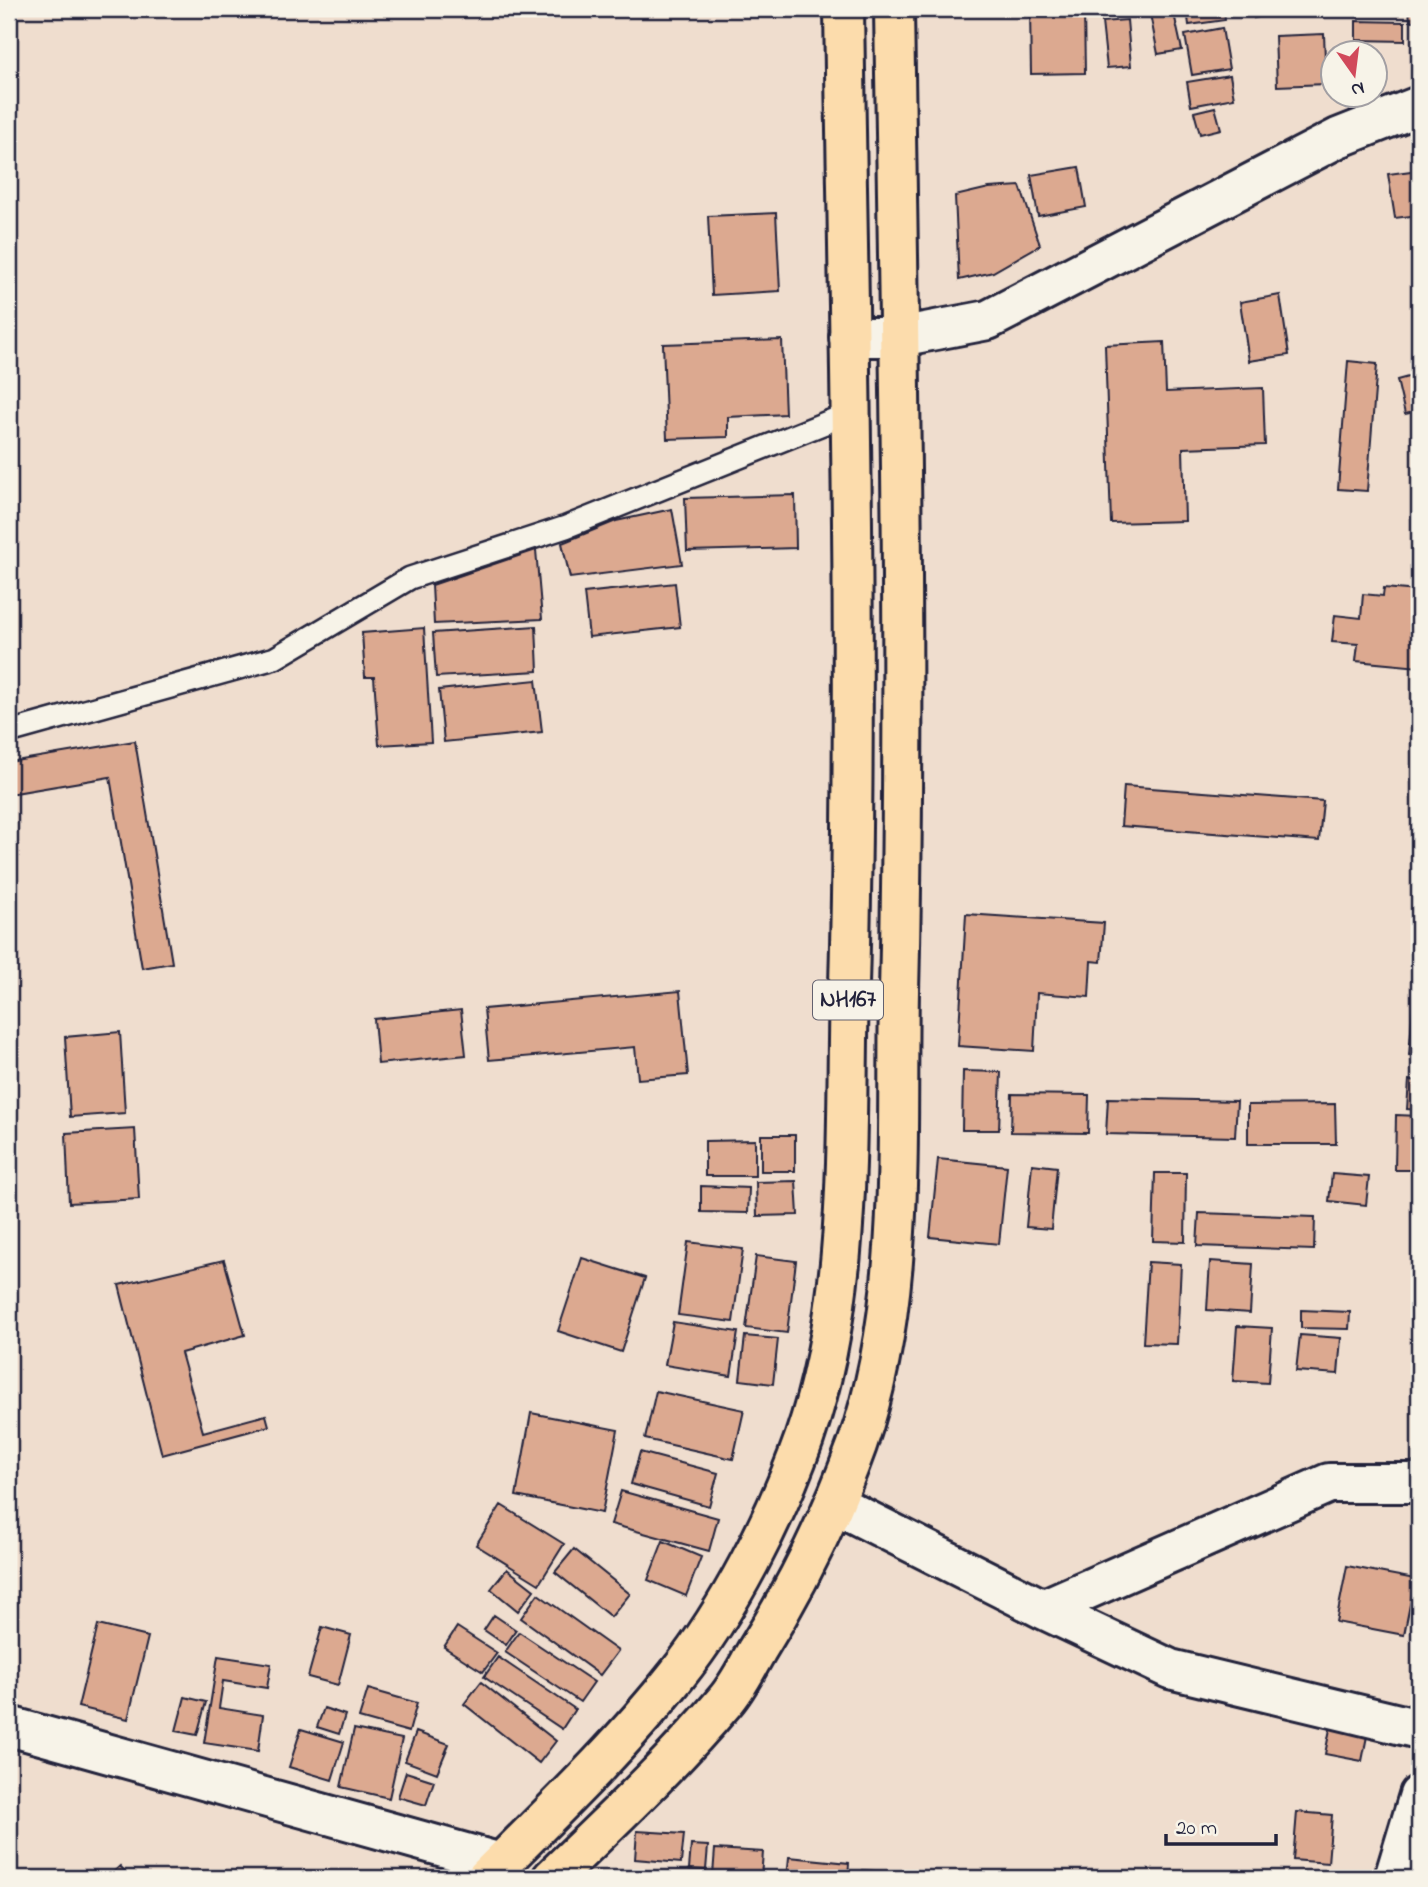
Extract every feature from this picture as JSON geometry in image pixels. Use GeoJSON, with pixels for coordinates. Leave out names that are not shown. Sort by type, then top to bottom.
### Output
{"type":"FeatureCollection","features":[{"type":"Feature","properties":{"kind":"highway","name":"NH167"},"geometry":{"type":"LineString","coordinates":[[493,1871],[626,1735],[680,1672],[727,1601],[770,1519],[803,1441],[826,1364],[837,1297],[843,1216],[852,881],[850,413],[844,9]]}},
{"type":"Feature","properties":{"kind":"highway","name":"NH167"},"geometry":{"type":"LineString","coordinates":[[552,1878],[654,1778],[729,1696],[785,1607],[835,1504],[859,1440],[876,1376],[888,1304],[894,1215],[902,853],[894,9]]}},
{"type":"Feature","properties":{"kind":"street"},"geometry":{"type":"LineString","coordinates":[[849,337],[899,337],[988,320],[1338,138],[1419,106]]}},
{"type":"Feature","properties":{"kind":"street"},"geometry":{"type":"LineString","coordinates":[[1043,1609],[1329,1483],[1419,1483]]}},
{"type":"Feature","properties":{"kind":"street"},"geometry":{"type":"LineString","coordinates":[[835,1504],[1043,1609],[1170,1669],[1419,1729]]}},
{"type":"Feature","properties":{"kind":"street"},"geometry":{"type":"LineString","coordinates":[[9,1726],[493,1871]]}},
{"type":"Feature","properties":{"kind":"street"},"geometry":{"type":"LineString","coordinates":[[1394,1878],[1419,1796]]}},
{"type":"Feature","properties":{"kind":"lane"},"geometry":{"type":"LineString","coordinates":[[9,732],[275,658],[410,578],[566,527],[850,413]]}},
{"type":"Feature","properties":{"kind":"building"},"geometry":{"type":"Polygon","coordinates":[[[1030,9],[1084,9],[1085,73],[1031,74],[1030,9]]]}},
{"type":"Feature","properties":{"kind":"building"},"geometry":{"type":"Polygon","coordinates":[[[1149,9],[1173,9],[1182,50],[1158,54],[1149,9]]]}},
{"type":"Feature","properties":{"kind":"building"},"geometry":{"type":"Polygon","coordinates":[[[1187,9],[1224,9],[1225,20],[1189,25],[1187,9]]]}},
{"type":"Feature","properties":{"kind":"building"},"geometry":{"type":"Polygon","coordinates":[[[1252,9],[1295,9],[1254,18],[1252,9]]]}},
{"type":"Feature","properties":{"kind":"building"},"geometry":{"type":"Polygon","coordinates":[[[1409,9],[1419,9],[1419,21],[1410,21],[1409,9]]]}},
{"type":"Feature","properties":{"kind":"building"},"geometry":{"type":"Polygon","coordinates":[[[1127,20],[1131,66],[1107,68],[1102,22],[1127,20]]]}},
{"type":"Feature","properties":{"kind":"building"},"geometry":{"type":"Polygon","coordinates":[[[1356,21],[1405,22],[1405,41],[1356,38],[1356,21]]]}},
{"type":"Feature","properties":{"kind":"building"},"geometry":{"type":"Polygon","coordinates":[[[1222,28],[1229,69],[1192,75],[1185,35],[1222,28]]]}},
{"type":"Feature","properties":{"kind":"building"},"geometry":{"type":"Polygon","coordinates":[[[1324,34],[1324,38],[1320,38],[1320,84],[1277,86],[1275,36],[1324,34]]]}},
{"type":"Feature","properties":{"kind":"building"},"geometry":{"type":"Polygon","coordinates":[[[1230,75],[1234,98],[1191,106],[1187,82],[1230,75]]]}},
{"type":"Feature","properties":{"kind":"building"},"geometry":{"type":"Polygon","coordinates":[[[1215,107],[1221,129],[1200,134],[1194,112],[1215,107]]]}},
{"type":"Feature","properties":{"kind":"building"},"geometry":{"type":"Polygon","coordinates":[[[1079,167],[1086,207],[1038,216],[1031,175],[1079,167]]]}},
{"type":"Feature","properties":{"kind":"building"},"geometry":{"type":"Polygon","coordinates":[[[1419,170],[1419,215],[1395,218],[1388,174],[1419,170]]]}},
{"type":"Feature","properties":{"kind":"building"},"geometry":{"type":"Polygon","coordinates":[[[1020,186],[1040,245],[993,272],[959,280],[955,196],[989,188],[1020,186]]]}},
{"type":"Feature","properties":{"kind":"building"},"geometry":{"type":"Polygon","coordinates":[[[776,213],[780,291],[712,295],[708,216],[776,213]]]}},
{"type":"Feature","properties":{"kind":"building"},"geometry":{"type":"Polygon","coordinates":[[[1280,295],[1289,355],[1249,361],[1240,302],[1280,295]]]}},
{"type":"Feature","properties":{"kind":"building"},"geometry":{"type":"Polygon","coordinates":[[[782,340],[785,414],[728,417],[728,437],[667,439],[663,344],[782,340]]]}},
{"type":"Feature","properties":{"kind":"building"},"geometry":{"type":"Polygon","coordinates":[[[1164,342],[1166,392],[1263,388],[1265,445],[1183,448],[1185,521],[1111,523],[1105,345],[1164,342]]]}},
{"type":"Feature","properties":{"kind":"building"},"geometry":{"type":"Polygon","coordinates":[[[1348,361],[1377,364],[1367,491],[1338,489],[1348,361]]]}},
{"type":"Feature","properties":{"kind":"building"},"geometry":{"type":"Polygon","coordinates":[[[1419,374],[1419,411],[1405,414],[1397,380],[1419,374]]]}},
{"type":"Feature","properties":{"kind":"building"},"geometry":{"type":"Polygon","coordinates":[[[795,495],[796,548],[687,551],[685,498],[795,495]]]}},
{"type":"Feature","properties":{"kind":"building"},"geometry":{"type":"Polygon","coordinates":[[[672,509],[682,564],[570,578],[562,543],[616,521],[672,509]]]}},
{"type":"Feature","properties":{"kind":"building"},"geometry":{"type":"Polygon","coordinates":[[[536,550],[542,619],[434,624],[432,585],[536,550]]]}},
{"type":"Feature","properties":{"kind":"building"},"geometry":{"type":"Polygon","coordinates":[[[675,583],[680,627],[589,637],[584,593],[675,583]]]}},
{"type":"Feature","properties":{"kind":"building"},"geometry":{"type":"Polygon","coordinates":[[[1384,588],[1418,591],[1419,667],[1356,661],[1358,644],[1332,642],[1335,615],[1361,618],[1363,594],[1383,596],[1384,588]]]}},
{"type":"Feature","properties":{"kind":"building"},"geometry":{"type":"Polygon","coordinates":[[[536,626],[538,671],[436,677],[433,633],[536,626]]]}},
{"type":"Feature","properties":{"kind":"building"},"geometry":{"type":"Polygon","coordinates":[[[424,628],[431,742],[379,745],[374,677],[365,677],[362,633],[424,628]]]}},
{"type":"Feature","properties":{"kind":"building"},"geometry":{"type":"Polygon","coordinates":[[[536,680],[542,732],[444,742],[439,690],[536,680]]]}},
{"type":"Feature","properties":{"kind":"building"},"geometry":{"type":"Polygon","coordinates":[[[135,741],[172,963],[142,968],[110,777],[9,794],[9,762],[135,741]]]}},
{"type":"Feature","properties":{"kind":"building"},"geometry":{"type":"Polygon","coordinates":[[[1124,786],[1323,801],[1319,841],[1121,826],[1124,786]]]}},
{"type":"Feature","properties":{"kind":"building"},"geometry":{"type":"Polygon","coordinates":[[[966,914],[1104,923],[1101,962],[1091,961],[1089,997],[1037,993],[1034,1051],[958,1046],[966,914]]]}},
{"type":"Feature","properties":{"kind":"building"},"geometry":{"type":"Polygon","coordinates":[[[680,991],[688,1075],[638,1079],[635,1047],[489,1060],[484,1009],[680,991]]]}},
{"type":"Feature","properties":{"kind":"building"},"geometry":{"type":"Polygon","coordinates":[[[1413,1008],[1419,1009],[1419,1056],[1409,1055],[1413,1008]]]}},
{"type":"Feature","properties":{"kind":"building"},"geometry":{"type":"Polygon","coordinates":[[[461,1010],[466,1055],[378,1064],[374,1019],[461,1010]]]}},
{"type":"Feature","properties":{"kind":"building"},"geometry":{"type":"Polygon","coordinates":[[[120,1032],[125,1113],[70,1117],[65,1037],[120,1032]]]}},
{"type":"Feature","properties":{"kind":"building"},"geometry":{"type":"Polygon","coordinates":[[[963,1071],[1001,1072],[999,1130],[962,1130],[963,1071]]]}},
{"type":"Feature","properties":{"kind":"building"},"geometry":{"type":"Polygon","coordinates":[[[1409,1080],[1419,1081],[1419,1110],[1407,1109],[1409,1080]]]}},
{"type":"Feature","properties":{"kind":"building"},"geometry":{"type":"Polygon","coordinates":[[[1012,1094],[1089,1095],[1088,1133],[1011,1132],[1012,1094]]]}},
{"type":"Feature","properties":{"kind":"building"},"geometry":{"type":"Polygon","coordinates":[[[1108,1098],[1237,1101],[1235,1137],[1106,1134],[1108,1098]]]}},
{"type":"Feature","properties":{"kind":"building"},"geometry":{"type":"Polygon","coordinates":[[[1335,1104],[1336,1144],[1248,1144],[1248,1105],[1335,1104]]]}},
{"type":"Feature","properties":{"kind":"building"},"geometry":{"type":"Polygon","coordinates":[[[1396,1115],[1419,1116],[1419,1170],[1395,1170],[1396,1115]]]}},
{"type":"Feature","properties":{"kind":"building"},"geometry":{"type":"Polygon","coordinates":[[[135,1129],[139,1199],[69,1203],[66,1133],[135,1129]]]}},
{"type":"Feature","properties":{"kind":"building"},"geometry":{"type":"Polygon","coordinates":[[[761,1135],[795,1135],[795,1171],[761,1171],[761,1135]]]}},
{"type":"Feature","properties":{"kind":"building"},"geometry":{"type":"Polygon","coordinates":[[[755,1140],[755,1176],[705,1176],[705,1141],[755,1140]]]}},
{"type":"Feature","properties":{"kind":"building"},"geometry":{"type":"Polygon","coordinates":[[[938,1159],[1007,1166],[999,1244],[930,1237],[938,1159]]]}},
{"type":"Feature","properties":{"kind":"building"},"geometry":{"type":"Polygon","coordinates":[[[1032,1164],[1057,1167],[1051,1229],[1026,1227],[1032,1164]]]}},
{"type":"Feature","properties":{"kind":"building"},"geometry":{"type":"Polygon","coordinates":[[[1155,1173],[1186,1173],[1185,1242],[1153,1241],[1155,1173]]]}},
{"type":"Feature","properties":{"kind":"building"},"geometry":{"type":"Polygon","coordinates":[[[1332,1174],[1369,1177],[1366,1205],[1329,1201],[1332,1174]]]}},
{"type":"Feature","properties":{"kind":"building"},"geometry":{"type":"Polygon","coordinates":[[[796,1181],[798,1215],[757,1216],[756,1182],[796,1181]]]}},
{"type":"Feature","properties":{"kind":"building"},"geometry":{"type":"Polygon","coordinates":[[[701,1186],[749,1188],[748,1213],[701,1212],[701,1186]]]}},
{"type":"Feature","properties":{"kind":"building"},"geometry":{"type":"Polygon","coordinates":[[[1199,1213],[1315,1217],[1314,1250],[1197,1246],[1199,1213]]]}},
{"type":"Feature","properties":{"kind":"building"},"geometry":{"type":"Polygon","coordinates":[[[688,1242],[743,1249],[733,1322],[678,1315],[688,1242]]]}},
{"type":"Feature","properties":{"kind":"building"},"geometry":{"type":"Polygon","coordinates":[[[756,1256],[796,1261],[787,1333],[746,1328],[756,1256]]]}},
{"type":"Feature","properties":{"kind":"building"},"geometry":{"type":"Polygon","coordinates":[[[582,1258],[645,1278],[621,1352],[558,1331],[582,1258]]]}},
{"type":"Feature","properties":{"kind":"building"},"geometry":{"type":"Polygon","coordinates":[[[224,1260],[245,1335],[181,1353],[203,1432],[266,1415],[269,1426],[162,1455],[119,1285],[224,1260]]]}},
{"type":"Feature","properties":{"kind":"building"},"geometry":{"type":"Polygon","coordinates":[[[1210,1261],[1253,1264],[1250,1313],[1207,1310],[1210,1261]]]}},
{"type":"Feature","properties":{"kind":"building"},"geometry":{"type":"Polygon","coordinates":[[[1148,1262],[1181,1264],[1177,1344],[1143,1343],[1148,1262]]]}},
{"type":"Feature","properties":{"kind":"building"},"geometry":{"type":"Polygon","coordinates":[[[1301,1310],[1350,1312],[1349,1329],[1301,1328],[1301,1310]]]}},
{"type":"Feature","properties":{"kind":"building"},"geometry":{"type":"Polygon","coordinates":[[[673,1322],[738,1332],[731,1376],[665,1365],[673,1322]]]}},
{"type":"Feature","properties":{"kind":"building"},"geometry":{"type":"Polygon","coordinates":[[[1237,1326],[1272,1328],[1268,1383],[1233,1381],[1237,1326]]]}},
{"type":"Feature","properties":{"kind":"building"},"geometry":{"type":"Polygon","coordinates":[[[1300,1335],[1341,1338],[1338,1374],[1296,1371],[1300,1335]]]}},
{"type":"Feature","properties":{"kind":"building"},"geometry":{"type":"Polygon","coordinates":[[[745,1336],[778,1339],[773,1384],[740,1380],[745,1336]]]}},
{"type":"Feature","properties":{"kind":"building"},"geometry":{"type":"Polygon","coordinates":[[[656,1391],[744,1410],[733,1459],[645,1439],[656,1391]]]}},
{"type":"Feature","properties":{"kind":"building"},"geometry":{"type":"Polygon","coordinates":[[[531,1413],[618,1430],[602,1513],[516,1496],[531,1413]]]}},
{"type":"Feature","properties":{"kind":"building"},"geometry":{"type":"Polygon","coordinates":[[[640,1452],[718,1473],[709,1506],[631,1484],[640,1452]]]}},
{"type":"Feature","properties":{"kind":"building"},"geometry":{"type":"Polygon","coordinates":[[[621,1491],[718,1518],[709,1551],[611,1524],[621,1491]]]}},
{"type":"Feature","properties":{"kind":"building"},"geometry":{"type":"Polygon","coordinates":[[[501,1505],[564,1544],[539,1584],[476,1545],[501,1505]]]}},
{"type":"Feature","properties":{"kind":"building"},"geometry":{"type":"Polygon","coordinates":[[[663,1541],[701,1557],[686,1596],[648,1580],[663,1541]]]}},
{"type":"Feature","properties":{"kind":"building"},"geometry":{"type":"Polygon","coordinates":[[[574,1549],[630,1594],[611,1617],[555,1572],[574,1549]]]}},
{"type":"Feature","properties":{"kind":"building"},"geometry":{"type":"Polygon","coordinates":[[[1347,1566],[1415,1579],[1404,1635],[1336,1622],[1347,1566]]]}},
{"type":"Feature","properties":{"kind":"building"},"geometry":{"type":"Polygon","coordinates":[[[507,1569],[534,1590],[518,1611],[491,1589],[507,1569]]]}},
{"type":"Feature","properties":{"kind":"building"},"geometry":{"type":"Polygon","coordinates":[[[538,1594],[618,1651],[600,1675],[521,1618],[538,1594]]]}},
{"type":"Feature","properties":{"kind":"building"},"geometry":{"type":"Polygon","coordinates":[[[494,1615],[516,1630],[506,1645],[484,1630],[494,1615]]]}},
{"type":"Feature","properties":{"kind":"building"},"geometry":{"type":"Polygon","coordinates":[[[98,1625],[148,1637],[128,1719],[78,1707],[98,1625]]]}},
{"type":"Feature","properties":{"kind":"building"},"geometry":{"type":"Polygon","coordinates":[[[322,1627],[351,1635],[338,1685],[308,1677],[322,1627]]]}},
{"type":"Feature","properties":{"kind":"building"},"geometry":{"type":"Polygon","coordinates":[[[457,1627],[497,1653],[483,1672],[444,1647],[457,1627]]]}},
{"type":"Feature","properties":{"kind":"building"},"geometry":{"type":"Polygon","coordinates":[[[519,1632],[594,1682],[580,1702],[505,1652],[519,1632]]]}},
{"type":"Feature","properties":{"kind":"building"},"geometry":{"type":"Polygon","coordinates":[[[218,1656],[271,1664],[267,1688],[223,1681],[219,1708],[263,1715],[258,1751],[204,1743],[218,1656]]]}},
{"type":"Feature","properties":{"kind":"building"},"geometry":{"type":"Polygon","coordinates":[[[498,1657],[575,1709],[562,1729],[484,1677],[498,1657]]]}},
{"type":"Feature","properties":{"kind":"building"},"geometry":{"type":"Polygon","coordinates":[[[481,1682],[556,1741],[539,1763],[464,1704],[481,1682]]]}},
{"type":"Feature","properties":{"kind":"building"},"geometry":{"type":"Polygon","coordinates":[[[368,1689],[417,1703],[409,1732],[359,1718],[368,1689]]]}},
{"type":"Feature","properties":{"kind":"building"},"geometry":{"type":"Polygon","coordinates":[[[185,1697],[206,1702],[197,1735],[176,1731],[185,1697]]]}},
{"type":"Feature","properties":{"kind":"building"},"geometry":{"type":"Polygon","coordinates":[[[324,1708],[345,1715],[339,1734],[317,1727],[324,1708]]]}},
{"type":"Feature","properties":{"kind":"building"},"geometry":{"type":"Polygon","coordinates":[[[1332,1719],[1369,1726],[1362,1761],[1325,1754],[1332,1719]]]}},
{"type":"Feature","properties":{"kind":"building"},"geometry":{"type":"Polygon","coordinates":[[[301,1729],[344,1742],[332,1780],[289,1767],[301,1729]]]}},
{"type":"Feature","properties":{"kind":"building"},"geometry":{"type":"Polygon","coordinates":[[[354,1729],[402,1739],[389,1798],[341,1787],[354,1729]]]}},
{"type":"Feature","properties":{"kind":"building"},"geometry":{"type":"Polygon","coordinates":[[[416,1732],[449,1744],[437,1773],[405,1761],[416,1732]]]}},
{"type":"Feature","properties":{"kind":"building"},"geometry":{"type":"Polygon","coordinates":[[[406,1772],[434,1781],[426,1805],[398,1797],[406,1772]]]}},
{"type":"Feature","properties":{"kind":"building"},"geometry":{"type":"Polygon","coordinates":[[[1297,1812],[1332,1815],[1328,1863],[1293,1860],[1297,1812]]]}},
{"type":"Feature","properties":{"kind":"building"},"geometry":{"type":"Polygon","coordinates":[[[637,1831],[684,1834],[681,1863],[635,1859],[637,1831]]]}},
{"type":"Feature","properties":{"kind":"building"},"geometry":{"type":"Polygon","coordinates":[[[691,1845],[708,1846],[706,1870],[689,1869],[691,1845]]]}},
{"type":"Feature","properties":{"kind":"building"},"geometry":{"type":"Polygon","coordinates":[[[715,1849],[763,1852],[761,1878],[713,1875],[715,1849]]]}},
{"type":"Feature","properties":{"kind":"building"},"geometry":{"type":"Polygon","coordinates":[[[789,1857],[849,1863],[848,1878],[787,1878],[789,1857]]]}},
{"type":"Feature","properties":{"kind":"building"},"geometry":{"type":"Polygon","coordinates":[[[120,1866],[131,1878],[107,1878],[120,1866]]]}},
{"type":"Feature","properties":{"kind":"building"},"geometry":{"type":"Polygon","coordinates":[[[863,1870],[911,1874],[911,1878],[862,1878],[863,1870]]]}},
{"type":"Feature","properties":{"kind":"building"},"geometry":{"type":"Polygon","coordinates":[[[921,1873],[966,1878],[920,1878],[921,1873]]]}}]}
